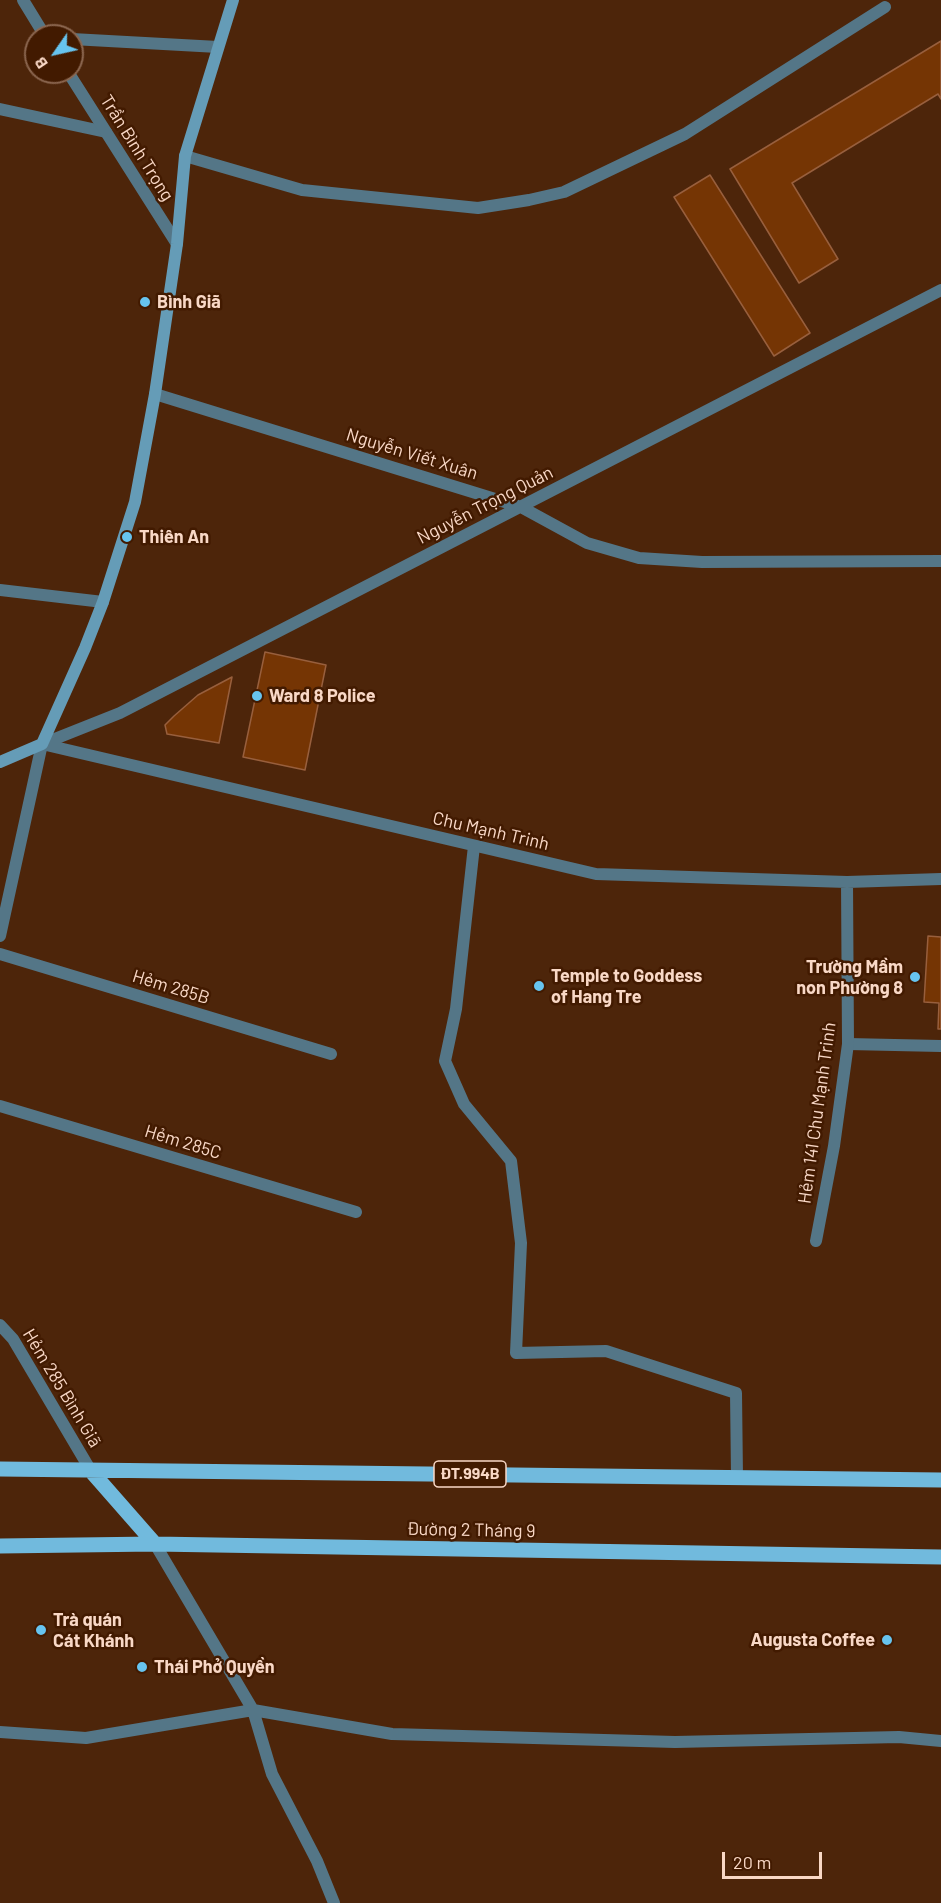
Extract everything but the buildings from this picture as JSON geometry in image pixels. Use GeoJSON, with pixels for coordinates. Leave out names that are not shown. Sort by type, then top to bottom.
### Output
{"type":"FeatureCollection","features":[{"type":"Feature","properties":{"kind":"main road","name":"ĐT.994B"},"geometry":{"type":"LineString","coordinates":[[0,1469],[941,1480]]}},
{"type":"Feature","properties":{"kind":"main road"},"geometry":{"type":"LineString","coordinates":[[91,1471],[154,1544]]}},
{"type":"Feature","properties":{"kind":"main road","name":"Đường 2 Tháng 9"},"geometry":{"type":"LineString","coordinates":[[0,1546],[154,1544],[941,1557]]}},
{"type":"Feature","properties":{"kind":"street"},"geometry":{"type":"LineString","coordinates":[[23,0],[38,24]]}},
{"type":"Feature","properties":{"kind":"street"},"geometry":{"type":"LineString","coordinates":[[0,936],[42,744],[103,602],[135,502],[155,394],[177,244],[185,156],[233,0]]}},
{"type":"Feature","properties":{"kind":"street"},"geometry":{"type":"LineString","coordinates":[[185,156],[302,190],[478,208],[529,200],[564,192],[686,134],[885,7]]}},
{"type":"Feature","properties":{"kind":"street"},"geometry":{"type":"LineString","coordinates":[[84,40],[218,47]]}},
{"type":"Feature","properties":{"kind":"street","name":"Trần Bình Trọng"},"geometry":{"type":"LineString","coordinates":[[76,84],[177,244]]}},
{"type":"Feature","properties":{"kind":"street"},"geometry":{"type":"LineString","coordinates":[[0,109],[106,132]]}},
{"type":"Feature","properties":{"kind":"street","name":"Nguyễn Trọng Quản"},"geometry":{"type":"LineString","coordinates":[[42,744],[120,713],[941,290]]}},
{"type":"Feature","properties":{"kind":"street","name":"Nguyễn Viết Xuân"},"geometry":{"type":"LineString","coordinates":[[155,394],[521,507],[587,543],[639,558],[702,562],[941,561]]}},
{"type":"Feature","properties":{"kind":"street"},"geometry":{"type":"LineString","coordinates":[[0,590],[103,602]]}},
{"type":"Feature","properties":{"kind":"street"},"geometry":{"type":"LineString","coordinates":[[0,762],[42,744]]}},
{"type":"Feature","properties":{"kind":"street","name":"Chu Mạnh Trinh"},"geometry":{"type":"LineString","coordinates":[[42,744],[596,874],[847,882],[941,879]]}},
{"type":"Feature","properties":{"kind":"street"},"geometry":{"type":"LineString","coordinates":[[474,846],[456,1009],[445,1060],[464,1104],[511,1161],[521,1243],[516,1353],[606,1351],[735,1393],[737,1477]]}},
{"type":"Feature","properties":{"kind":"street","name":"Hẻm 141 Chu Mạnh Trinh"},"geometry":{"type":"LineString","coordinates":[[816,1240],[834,1146],[848,1044],[847,882]]}},
{"type":"Feature","properties":{"kind":"street","name":"Hẻm 285B"},"geometry":{"type":"LineString","coordinates":[[0,954],[331,1054]]}},
{"type":"Feature","properties":{"kind":"street"},"geometry":{"type":"LineString","coordinates":[[848,1044],[941,1046]]}},
{"type":"Feature","properties":{"kind":"street","name":"Hẻm 285C"},"geometry":{"type":"LineString","coordinates":[[0,1106],[356,1212]]}},
{"type":"Feature","properties":{"kind":"street","name":"Hẻm 285 Bình Giã"},"geometry":{"type":"LineString","coordinates":[[0,1325],[13,1339],[91,1471]]}},
{"type":"Feature","properties":{"kind":"street"},"geometry":{"type":"LineString","coordinates":[[154,1544],[253,1710],[272,1774],[316,1861],[334,1903]]}},
{"type":"Feature","properties":{"kind":"street"},"geometry":{"type":"LineString","coordinates":[[0,1732],[86,1738],[253,1710],[392,1734],[675,1742],[899,1737],[941,1741]]}},
{"type":"Feature","properties":{"kind":"place","name":"Bình Giã"},"geometry":{"type":"Point","coordinates":[145,302]}},
{"type":"Feature","properties":{"kind":"place","name":"Thiên An"},"geometry":{"type":"Point","coordinates":[127,537]}},
{"type":"Feature","properties":{"kind":"place","name":"Ward 8 Police"},"geometry":{"type":"Point","coordinates":[257,696]}},
{"type":"Feature","properties":{"kind":"place","name":"Trường Mầm non Phường 8"},"geometry":{"type":"Point","coordinates":[915,977]}},
{"type":"Feature","properties":{"kind":"place","name":"Temple to Goddess of Hang Tre"},"geometry":{"type":"Point","coordinates":[539,986]}},
{"type":"Feature","properties":{"kind":"place","name":"Trà quán Cát Khánh"},"geometry":{"type":"Point","coordinates":[41,1630]}},
{"type":"Feature","properties":{"kind":"place","name":"Augusta Coffee"},"geometry":{"type":"Point","coordinates":[887,1640]}},
{"type":"Feature","properties":{"kind":"place","name":"Thái Phở Quyền"},"geometry":{"type":"Point","coordinates":[142,1667]}}]}
